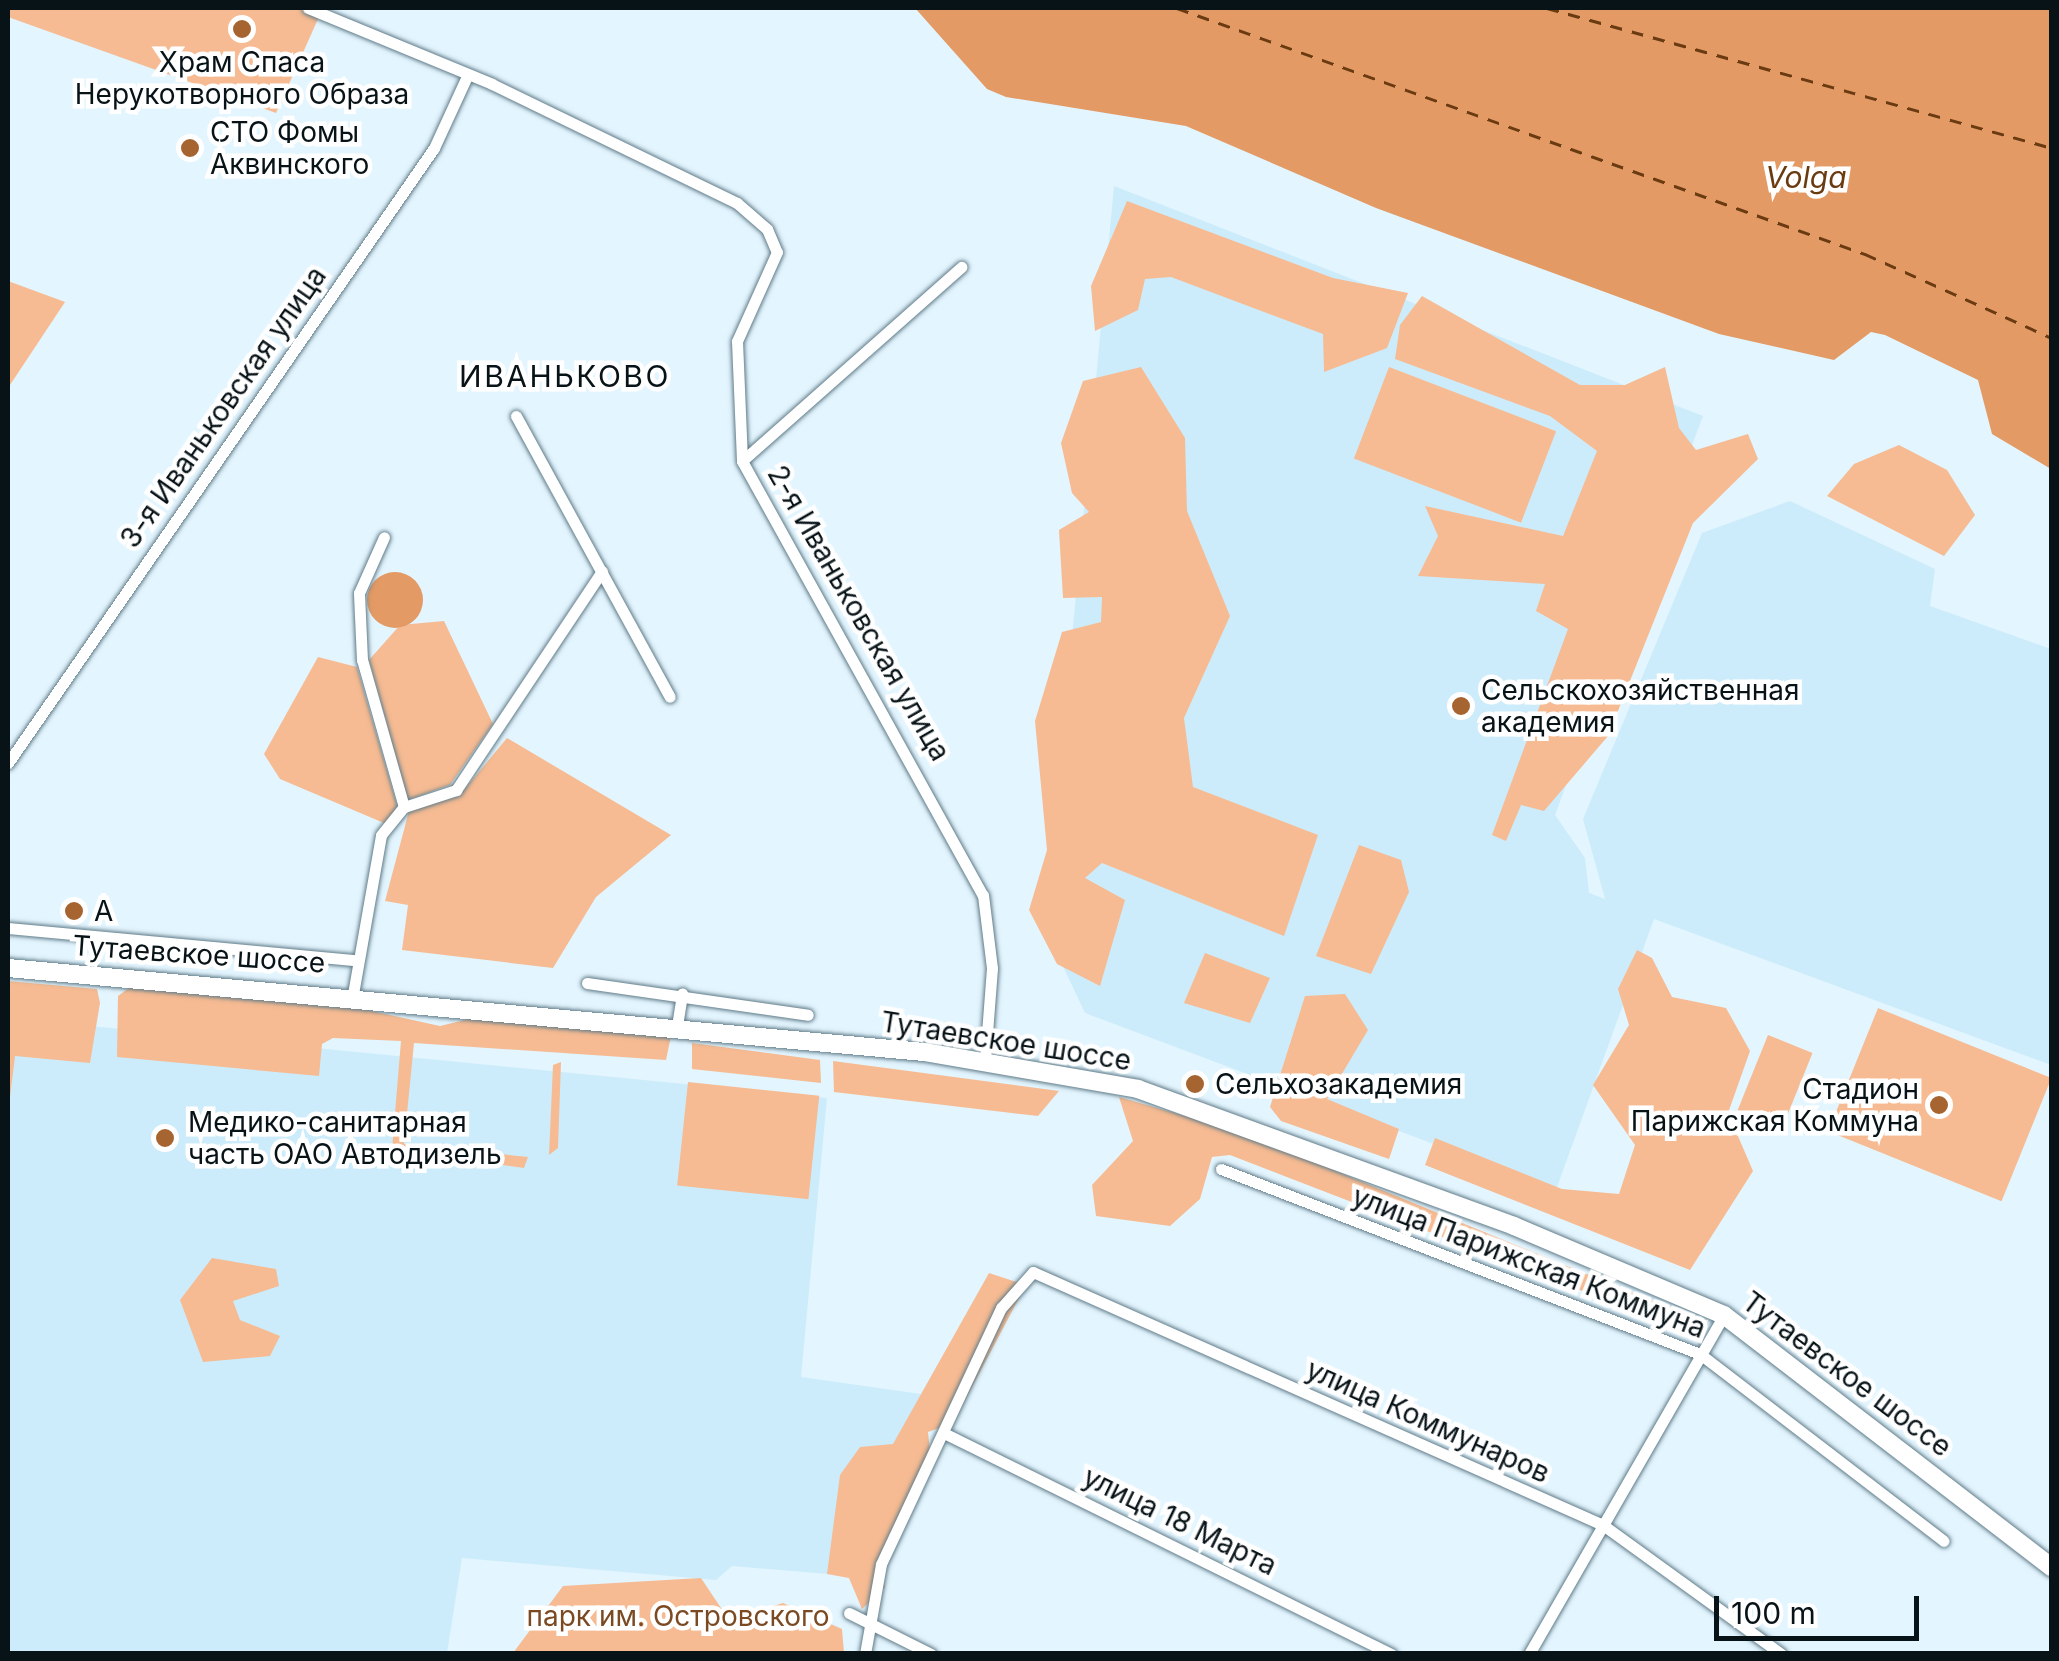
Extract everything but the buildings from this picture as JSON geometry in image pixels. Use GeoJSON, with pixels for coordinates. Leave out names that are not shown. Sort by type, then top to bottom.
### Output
{"type":"FeatureCollection","features":[{"type":"Feature","properties":{"kind":"main road","name":"Тутаевское шоссе"},"geometry":{"type":"LineString","coordinates":[[8,968],[352,994],[677,1026],[985,1060],[1138,1089],[1225,1118],[1724,1315],[2052,1568]]}},
{"type":"Feature","properties":{"kind":"street","name":"2-я Иваньковская улица"},"geometry":{"type":"LineString","coordinates":[[308,8],[468,74],[737,204],[767,228],[777,252],[737,342],[742,461],[984,894],[992,968],[985,1060]]}},
{"type":"Feature","properties":{"kind":"street","name":"3-я Иваньковская улица"},"geometry":{"type":"LineString","coordinates":[[8,763],[434,148],[468,74]]}},
{"type":"Feature","properties":{"kind":"street"},"geometry":{"type":"LineString","coordinates":[[742,461],[961,267]]}},
{"type":"Feature","properties":{"kind":"street"},"geometry":{"type":"LineString","coordinates":[[516,416],[535,464],[602,571],[670,698]]}},
{"type":"Feature","properties":{"kind":"street"},"geometry":{"type":"LineString","coordinates":[[384,537],[359,593],[362,660],[404,807]]}},
{"type":"Feature","properties":{"kind":"street"},"geometry":{"type":"LineString","coordinates":[[352,994],[381,835],[404,807],[456,790],[602,571]]}},
{"type":"Feature","properties":{"kind":"street"},"geometry":{"type":"LineString","coordinates":[[8,928],[356,960]]}},
{"type":"Feature","properties":{"kind":"street"},"geometry":{"type":"LineString","coordinates":[[587,983],[682,993],[808,1015]]}},
{"type":"Feature","properties":{"kind":"street"},"geometry":{"type":"LineString","coordinates":[[677,1026],[682,993]]}},
{"type":"Feature","properties":{"kind":"street","name":"улица Парижская Коммуна"},"geometry":{"type":"LineString","coordinates":[[1221,1169],[1700,1354],[1944,1540]]}},
{"type":"Feature","properties":{"kind":"street","name":"улица Коммунаров"},"geometry":{"type":"LineString","coordinates":[[946,1434],[1001,1308],[1033,1272],[1603,1524],[1781,1654]]}},
{"type":"Feature","properties":{"kind":"street"},"geometry":{"type":"LineString","coordinates":[[1530,1654],[1724,1315]]}},
{"type":"Feature","properties":{"kind":"street"},"geometry":{"type":"LineString","coordinates":[[866,1654],[867,1622],[881,1564],[946,1434]]}},
{"type":"Feature","properties":{"kind":"street","name":"улица 18 Марта"},"geometry":{"type":"LineString","coordinates":[[946,1434],[1392,1654]]}},
{"type":"Feature","properties":{"kind":"street"},"geometry":{"type":"LineString","coordinates":[[849,1613],[932,1654]]}},
{"type":"Feature","properties":{"kind":"shaded area"},"geometry":{"type":"Polygon","coordinates":[[[1114,186],[1703,416],[1555,815],[1585,858],[1589,893],[1605,899],[1583,819],[1702,533],[1790,501],[1935,569],[1930,606],[2051,649],[2051,1065],[1654,919],[1556,1190],[1085,1013],[1045,928],[1114,186]]]}},
{"type":"Feature","properties":{"kind":"shaded area"},"geometry":{"type":"Polygon","coordinates":[[[8,1018],[827,1098],[801,1377],[928,1395],[852,1576],[732,1566],[716,1580],[462,1558],[447,1653],[8,1653],[8,1018]]]}},
{"type":"Feature","properties":{"kind":"green space"},"geometry":{"type":"Polygon","coordinates":[[[8,8],[301,8],[318,19],[276,113],[8,17],[8,8]]]}},
{"type":"Feature","properties":{"kind":"green space"},"geometry":{"type":"Polygon","coordinates":[[[1127,201],[1333,278],[1408,293],[1387,348],[1324,372],[1323,334],[1171,277],[1145,279],[1138,310],[1095,331],[1091,286],[1127,201]]]}},
{"type":"Feature","properties":{"kind":"green space"},"geometry":{"type":"Polygon","coordinates":[[[8,281],[65,302],[8,388],[8,281]]]}},
{"type":"Feature","properties":{"kind":"green space"},"geometry":{"type":"Polygon","coordinates":[[[1422,296],[1580,385],[1625,385],[1665,367],[1679,428],[1696,450],[1748,434],[1758,459],[1693,523],[1608,736],[1544,811],[1521,805],[1506,841],[1492,835],[1568,629],[1536,611],[1545,584],[1418,576],[1438,536],[1425,506],[1563,536],[1597,451],[1550,416],[1395,359],[1400,325],[1422,296]]]}},
{"type":"Feature","properties":{"kind":"green space"},"geometry":{"type":"Polygon","coordinates":[[[1141,367],[1185,438],[1187,511],[1230,616],[1184,718],[1193,787],[1318,835],[1284,936],[1102,863],[1085,878],[1125,900],[1100,986],[1057,964],[1029,910],[1047,850],[1035,721],[1062,632],[1101,622],[1102,597],[1063,598],[1059,530],[1089,512],[1072,493],[1061,443],[1083,381],[1141,367]]]}},
{"type":"Feature","properties":{"kind":"green space"},"geometry":{"type":"Polygon","coordinates":[[[1389,367],[1556,431],[1521,523],[1354,458],[1389,367]]]}},
{"type":"Feature","properties":{"kind":"green space"},"geometry":{"type":"Polygon","coordinates":[[[1899,445],[1947,470],[1975,515],[1944,556],[1827,496],[1854,464],[1899,445]]]}},
{"type":"Feature","properties":{"kind":"green space"},"geometry":{"type":"Polygon","coordinates":[[[444,621],[493,724],[450,785],[408,800],[369,660],[400,625],[444,621]]]}},
{"type":"Feature","properties":{"kind":"green space"},"geometry":{"type":"Polygon","coordinates":[[[318,657],[357,667],[397,805],[391,826],[280,779],[264,754],[318,657]]]}},
{"type":"Feature","properties":{"kind":"green space"},"geometry":{"type":"Polygon","coordinates":[[[507,738],[671,835],[596,897],[553,968],[402,950],[408,905],[385,901],[409,811],[459,796],[507,738]]]}},
{"type":"Feature","properties":{"kind":"green space"},"geometry":{"type":"Polygon","coordinates":[[[1359,845],[1401,860],[1409,892],[1371,974],[1316,956],[1359,845]]]}},
{"type":"Feature","properties":{"kind":"green space"},"geometry":{"type":"Polygon","coordinates":[[[1637,950],[1652,958],[1672,997],[1726,1008],[1750,1051],[1728,1113],[1753,1171],[1690,1270],[1425,1165],[1435,1138],[1562,1189],[1619,1194],[1635,1145],[1593,1085],[1629,1025],[1618,989],[1637,950]]]}},
{"type":"Feature","properties":{"kind":"green space"},"geometry":{"type":"Polygon","coordinates":[[[1205,953],[1270,978],[1250,1023],[1184,1003],[1205,953]]]}},
{"type":"Feature","properties":{"kind":"green space"},"geometry":{"type":"Polygon","coordinates":[[[8,981],[97,989],[100,1003],[90,1063],[15,1056],[8,1114],[8,981]]]}},
{"type":"Feature","properties":{"kind":"green space"},"geometry":{"type":"Polygon","coordinates":[[[129,988],[367,1010],[440,1026],[469,1019],[671,1036],[666,1060],[414,1043],[404,1144],[528,1157],[524,1168],[392,1149],[401,1041],[333,1038],[322,1044],[319,1076],[117,1057],[118,996],[129,988]]]}},
{"type":"Feature","properties":{"kind":"green space"},"geometry":{"type":"Polygon","coordinates":[[[1345,994],[1368,1030],[1327,1099],[1399,1129],[1389,1159],[1281,1121],[1270,1107],[1305,996],[1345,994]]]}},
{"type":"Feature","properties":{"kind":"green space","name":"Стадион Парижская Коммуна"},"geometry":{"type":"Polygon","coordinates":[[[1878,1008],[2051,1078],[2002,1201],[1828,1131],[1878,1008]]]}},
{"type":"Feature","properties":{"kind":"green space"},"geometry":{"type":"Polygon","coordinates":[[[1768,1035],[1813,1053],[1781,1132],[1736,1114],[1768,1035]]]}},
{"type":"Feature","properties":{"kind":"green space"},"geometry":{"type":"Polygon","coordinates":[[[692,1043],[820,1060],[821,1083],[692,1069],[692,1043]]]}},
{"type":"Feature","properties":{"kind":"green space"},"geometry":{"type":"Polygon","coordinates":[[[833,1061],[1059,1091],[1038,1116],[834,1092],[833,1061]]]}},
{"type":"Feature","properties":{"kind":"green space"},"geometry":{"type":"Polygon","coordinates":[[[561,1062],[558,1148],[549,1155],[553,1065],[561,1062]]]}},
{"type":"Feature","properties":{"kind":"green space"},"geometry":{"type":"Polygon","coordinates":[[[688,1082],[819,1096],[808,1199],[677,1185],[688,1082]]]}},
{"type":"Feature","properties":{"kind":"green space"},"geometry":{"type":"Polygon","coordinates":[[[1119,1097],[1241,1132],[1708,1324],[1701,1335],[1686,1331],[1230,1155],[1212,1157],[1200,1199],[1170,1226],[1096,1216],[1092,1185],[1133,1141],[1119,1097]]]}},
{"type":"Feature","properties":{"kind":"green space"},"geometry":{"type":"Polygon","coordinates":[[[212,1258],[276,1269],[279,1286],[233,1301],[240,1320],[280,1336],[270,1356],[203,1362],[180,1300],[212,1258]]]}},
{"type":"Feature","properties":{"kind":"green space"},"geometry":{"type":"Polygon","coordinates":[[[989,1273],[1026,1285],[953,1423],[928,1432],[931,1461],[881,1564],[885,1587],[862,1609],[849,1578],[827,1574],[840,1475],[860,1447],[893,1444],[989,1273]]]}},
{"type":"Feature","properties":{"kind":"green space","name":"парк им. Островского"},"geometry":{"type":"Polygon","coordinates":[[[701,1578],[729,1620],[783,1603],[842,1629],[844,1653],[513,1653],[563,1586],[701,1578]]]}},
{"type":"Feature","properties":{"kind":"water","name":"Volga"},"geometry":{"type":"Polygon","coordinates":[[[915,8],[2051,8],[2051,469],[1992,434],[1978,380],[1885,335],[1871,332],[1834,360],[1719,334],[1376,208],[1186,126],[1006,97],[987,89],[915,8]]]}},
{"type":"Feature","properties":{"kind":"water"},"geometry":{"type":"Polygon","coordinates":[[[395,572],[415,580],[423,600],[415,620],[395,628],[375,620],[367,600],[375,580],[395,572]]]}},
{"type":"Feature","properties":{"kind":"ferry route"},"geometry":{"type":"LineString","coordinates":[[1177,8],[1865,254],[2052,338]]}},
{"type":"Feature","properties":{"kind":"ferry route"},"geometry":{"type":"LineString","coordinates":[[1547,8],[2052,148]]}},
{"type":"Feature","properties":{"kind":"place","name":"Храм Спаса Нерукотворного Образа"},"geometry":{"type":"Point","coordinates":[242,29]}},
{"type":"Feature","properties":{"kind":"place","name":"СТО Фомы Аквинского"},"geometry":{"type":"Point","coordinates":[190,148]}},
{"type":"Feature","properties":{"kind":"place","name":"Сельскохозяйственная академия"},"geometry":{"type":"Point","coordinates":[1461,706]}},
{"type":"Feature","properties":{"kind":"place","name":"А"},"geometry":{"type":"Point","coordinates":[74,911]}},
{"type":"Feature","properties":{"kind":"place","name":"Сельхозакадемия"},"geometry":{"type":"Point","coordinates":[1195,1084]}},
{"type":"Feature","properties":{"kind":"place","name":"Стадион Парижская Коммуна"},"geometry":{"type":"Point","coordinates":[1939,1105]}},
{"type":"Feature","properties":{"kind":"place","name":"Медико-санитарная часть ОАО Автодизель"},"geometry":{"type":"Point","coordinates":[165,1138]}},
{"type":"Feature","properties":{"kind":"district","name":"ИВАНЬКОВО"},"geometry":{"type":"Point","coordinates":[565,376]}}]}
